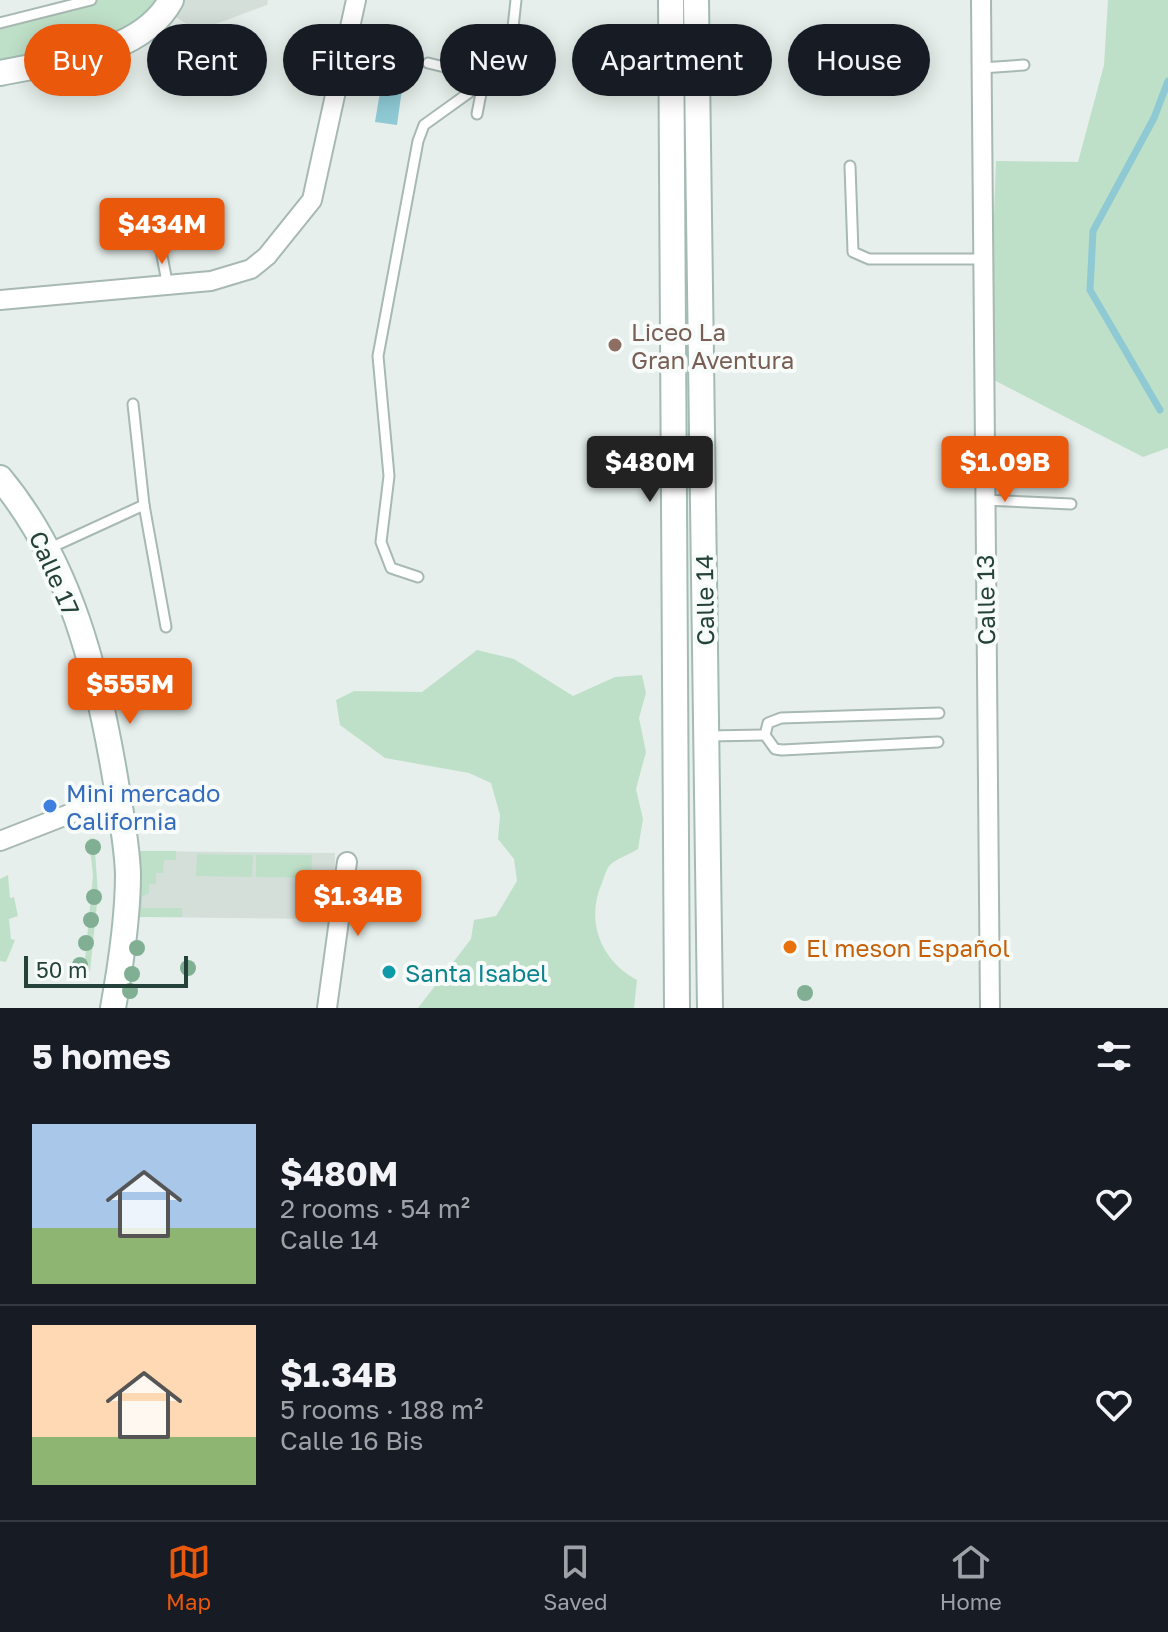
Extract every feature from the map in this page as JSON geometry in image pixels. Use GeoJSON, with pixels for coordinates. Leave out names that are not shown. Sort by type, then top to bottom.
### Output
{"type":"FeatureCollection","features":[{"type":"Feature","properties":{"kind":"main road"},"geometry":{"type":"LineString","coordinates":[[0,73],[129,40],[154,23],[171,0]]}},
{"type":"Feature","properties":{"kind":"main road","name":"Calle 14"},"geometry":{"type":"LineString","coordinates":[[671,0],[677,1008]]}},
{"type":"Feature","properties":{"kind":"main road","name":"Calle 14"},"geometry":{"type":"LineString","coordinates":[[696,0],[710,1008]]}},
{"type":"Feature","properties":{"kind":"main road","name":"Calle 17"},"geometry":{"type":"LineString","coordinates":[[0,478],[24,507],[48,549],[84,642],[100,698],[118,795],[127,886],[124,942],[113,1008]]}},
{"type":"Feature","properties":{"kind":"street"},"geometry":{"type":"LineString","coordinates":[[0,300],[168,287],[211,281],[251,269],[285,237],[312,200],[356,0]]}},
{"type":"Feature","properties":{"kind":"street","name":"Calle 13"},"geometry":{"type":"LineString","coordinates":[[981,0],[990,1008]]}},
{"type":"Feature","properties":{"kind":"street"},"geometry":{"type":"LineString","coordinates":[[0,841],[118,795]]}},
{"type":"Feature","properties":{"kind":"street"},"geometry":{"type":"LineString","coordinates":[[327,1008],[347,862]]}},
{"type":"Feature","properties":{"kind":"lane"},"geometry":{"type":"LineString","coordinates":[[0,23],[91,0]]}},
{"type":"Feature","properties":{"kind":"lane"},"geometry":{"type":"LineString","coordinates":[[513,24],[516,0]]}},
{"type":"Feature","properties":{"kind":"lane"},"geometry":{"type":"LineString","coordinates":[[428,63],[440,67]]}},
{"type":"Feature","properties":{"kind":"lane"},"geometry":{"type":"LineString","coordinates":[[981,68],[1024,65]]}},
{"type":"Feature","properties":{"kind":"lane"},"geometry":{"type":"LineString","coordinates":[[418,577],[391,568],[381,542],[389,476],[378,356],[418,141],[424,125],[465,96]]}},
{"type":"Feature","properties":{"kind":"lane"},"geometry":{"type":"LineString","coordinates":[[477,114],[482,96]]}},
{"type":"Feature","properties":{"kind":"lane"},"geometry":{"type":"LineString","coordinates":[[850,166],[853,252],[869,259],[982,259]]}},
{"type":"Feature","properties":{"kind":"lane"},"geometry":{"type":"LineString","coordinates":[[157,230],[168,287]]}},
{"type":"Feature","properties":{"kind":"lane"},"geometry":{"type":"LineString","coordinates":[[133,404],[144,505],[166,627]]}},
{"type":"Feature","properties":{"kind":"lane"},"geometry":{"type":"LineString","coordinates":[[984,500],[1071,504]]}},
{"type":"Feature","properties":{"kind":"lane"},"geometry":{"type":"LineString","coordinates":[[48,549],[144,505]]}},
{"type":"Feature","properties":{"kind":"lane"},"geometry":{"type":"LineString","coordinates":[[938,742],[782,750],[775,749],[765,735],[768,723],[781,718],[939,713]]}},
{"type":"Feature","properties":{"kind":"lane"},"geometry":{"type":"LineString","coordinates":[[706,736],[765,735]]}},
{"type":"Feature","properties":{"kind":"shaded area"},"geometry":{"type":"Polygon","coordinates":[[[171,0],[268,0],[267,5],[216,24],[186,24],[165,10],[171,0]]]}},
{"type":"Feature","properties":{"kind":"shaded area"},"geometry":{"type":"Polygon","coordinates":[[[138,851],[335,853],[334,919],[137,917],[138,851]]]}},
{"type":"Feature","properties":{"kind":"green space"},"geometry":{"type":"Polygon","coordinates":[[[91,0],[171,0],[154,23],[131,30],[131,24],[24,24],[24,65],[0,73],[0,23],[91,0]]]}},
{"type":"Feature","properties":{"kind":"green space"},"geometry":{"type":"Polygon","coordinates":[[[1108,0],[1168,0],[1168,448],[1143,457],[988,377],[996,161],[1078,162],[1104,65],[1108,0]]]}},
{"type":"Feature","properties":{"kind":"green space"},"geometry":{"type":"Polygon","coordinates":[[[477,650],[514,659],[573,696],[615,677],[642,675],[646,693],[639,718],[646,752],[636,789],[643,819],[638,849],[609,867],[597,897],[595,912],[596,925],[606,951],[624,972],[637,980],[634,1008],[418,1008],[471,939],[474,920],[496,916],[517,881],[514,859],[498,839],[500,815],[491,783],[469,773],[385,758],[340,725],[336,700],[354,691],[422,692],[477,650]]]}},
{"type":"Feature","properties":{"kind":"green space"},"geometry":{"type":"Polygon","coordinates":[[[94,838],[98,894],[90,971],[84,970],[93,875],[89,839],[94,838]]]}},
{"type":"Feature","properties":{"kind":"green space"},"geometry":{"type":"Polygon","coordinates":[[[138,851],[176,851],[176,860],[164,860],[163,873],[156,873],[156,884],[149,884],[149,893],[142,897],[142,908],[182,908],[182,917],[137,917],[138,851]]]}},
{"type":"Feature","properties":{"kind":"green space"},"geometry":{"type":"Polygon","coordinates":[[[197,854],[253,855],[252,877],[196,876],[197,854]]]}},
{"type":"Feature","properties":{"kind":"green space"},"geometry":{"type":"Polygon","coordinates":[[[256,855],[312,855],[311,878],[256,877],[256,855]]]}},
{"type":"Feature","properties":{"kind":"green space"},"geometry":{"type":"Polygon","coordinates":[[[8,875],[10,898],[14,897],[18,916],[9,919],[11,939],[15,940],[6,962],[0,961],[0,879],[8,875]]]}},
{"type":"Feature","properties":{"kind":"water"},"geometry":{"type":"Polygon","coordinates":[[[379,96],[401,96],[397,125],[375,122],[379,96]]]}},
{"type":"Feature","properties":{"kind":"waterway"},"geometry":{"type":"LineString","coordinates":[[1160,410],[1090,290],[1093,231],[1154,118],[1168,81]]}},
{"type":"Feature","properties":{"kind":"place","name":"Liceo La Gran Aventura"},"geometry":{"type":"Point","coordinates":[615,345]}},
{"type":"Feature","properties":{"kind":"place","name":"Mini mercado California"},"geometry":{"type":"Point","coordinates":[50,806]}},
{"type":"Feature","properties":{"kind":"place","name":"El meson Español"},"geometry":{"type":"Point","coordinates":[790,947]}},
{"type":"Feature","properties":{"kind":"place","name":"Santa Isabel"},"geometry":{"type":"Point","coordinates":[389,972]}}]}
